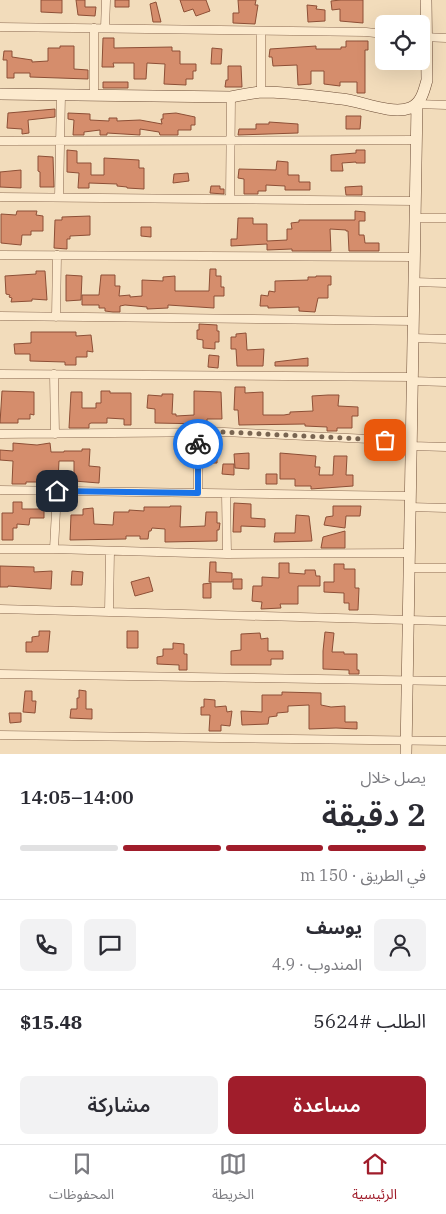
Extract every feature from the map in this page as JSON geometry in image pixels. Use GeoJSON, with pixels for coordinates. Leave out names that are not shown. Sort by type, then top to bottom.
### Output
{"type":"FeatureCollection","features":[{"type":"Feature","properties":{"kind":"street"},"geometry":{"type":"LineString","coordinates":[[105,28],[106,0]]}},
{"type":"Feature","properties":{"kind":"street"},"geometry":{"type":"LineString","coordinates":[[425,15],[426,0]]}},
{"type":"Feature","properties":{"kind":"street"},"geometry":{"type":"LineString","coordinates":[[0,27],[375,34]]}},
{"type":"Feature","properties":{"kind":"street"},"geometry":{"type":"LineString","coordinates":[[94,28],[94,96]]}},
{"type":"Feature","properties":{"kind":"street"},"geometry":{"type":"LineString","coordinates":[[261,92],[262,31]]}},
{"type":"Feature","properties":{"kind":"street"},"geometry":{"type":"LineString","coordinates":[[430,37],[446,38]]}},
{"type":"Feature","properties":{"kind":"street"},"geometry":{"type":"LineString","coordinates":[[406,754],[417,104],[424,92],[427,80],[426,70]]}},
{"type":"Feature","properties":{"kind":"street"},"geometry":{"type":"LineString","coordinates":[[0,94],[231,97],[261,92],[345,99],[359,104],[399,110],[408,109],[417,104],[446,105]]}},
{"type":"Feature","properties":{"kind":"street"},"geometry":{"type":"LineString","coordinates":[[59,197],[61,95]]}},
{"type":"Feature","properties":{"kind":"street"},"geometry":{"type":"LineString","coordinates":[[230,199],[231,97]]}},
{"type":"Feature","properties":{"kind":"street"},"geometry":{"type":"LineString","coordinates":[[0,141],[416,140]]}},
{"type":"Feature","properties":{"kind":"street"},"geometry":{"type":"LineString","coordinates":[[0,197],[415,201]]}},
{"type":"Feature","properties":{"kind":"street"},"geometry":{"type":"LineString","coordinates":[[415,218],[446,218]]}},
{"type":"Feature","properties":{"kind":"street"},"geometry":{"type":"LineString","coordinates":[[0,255],[414,257]]}},
{"type":"Feature","properties":{"kind":"street"},"geometry":{"type":"LineString","coordinates":[[56,317],[57,255]]}},
{"type":"Feature","properties":{"kind":"street"},"geometry":{"type":"LineString","coordinates":[[414,282],[446,283]]}},
{"type":"Feature","properties":{"kind":"street"},"geometry":{"type":"LineString","coordinates":[[0,316],[413,322]]}},
{"type":"Feature","properties":{"kind":"street"},"geometry":{"type":"LineString","coordinates":[[413,338],[446,339]]}},
{"type":"Feature","properties":{"kind":"street"},"geometry":{"type":"LineString","coordinates":[[0,374],[412,379],[446,382]]}},
{"type":"Feature","properties":{"kind":"street"},"geometry":{"type":"LineString","coordinates":[[54,374],[55,434]]}},
{"type":"Feature","properties":{"kind":"street"},"geometry":{"type":"LineString","coordinates":[[0,434],[224,432],[369,439],[399,442],[412,446],[446,447]]}},
{"type":"Feature","properties":{"kind":"street"},"geometry":{"type":"LineString","coordinates":[[198,433],[198,493]]}},
{"type":"Feature","properties":{"kind":"street"},"geometry":{"type":"LineString","coordinates":[[0,490],[226,494],[410,502],[446,508]]}},
{"type":"Feature","properties":{"kind":"street"},"geometry":{"type":"LineString","coordinates":[[54,549],[57,491]]}},
{"type":"Feature","properties":{"kind":"street"},"geometry":{"type":"LineString","coordinates":[[226,494],[227,554]]}},
{"type":"Feature","properties":{"kind":"street"},"geometry":{"type":"LineString","coordinates":[[0,549],[227,554],[410,553]]}},
{"type":"Feature","properties":{"kind":"street"},"geometry":{"type":"LineString","coordinates":[[109,612],[110,551]]}},
{"type":"Feature","properties":{"kind":"street"},"geometry":{"type":"LineString","coordinates":[[409,568],[446,568]]}},
{"type":"Feature","properties":{"kind":"street"},"geometry":{"type":"LineString","coordinates":[[0,609],[446,621]]}},
{"type":"Feature","properties":{"kind":"street"},"geometry":{"type":"LineString","coordinates":[[0,674],[446,682]]}},
{"type":"Feature","properties":{"kind":"street"},"geometry":{"type":"LineString","coordinates":[[0,735],[446,741]]}},
{"type":"Feature","properties":{"kind":"building"},"geometry":{"type":"Polygon","coordinates":[[[41,0],[62,0],[62,13],[41,12],[41,0]]]}},
{"type":"Feature","properties":{"kind":"building"},"geometry":{"type":"Polygon","coordinates":[[[76,0],[85,0],[85,7],[96,7],[95,16],[78,15],[76,0]]]}},
{"type":"Feature","properties":{"kind":"building"},"geometry":{"type":"Polygon","coordinates":[[[115,0],[129,0],[129,7],[115,7],[115,0]]]}},
{"type":"Feature","properties":{"kind":"building"},"geometry":{"type":"Polygon","coordinates":[[[180,0],[206,0],[210,11],[196,16],[193,9],[184,12],[180,0]]]}},
{"type":"Feature","properties":{"kind":"building"},"geometry":{"type":"Polygon","coordinates":[[[238,0],[256,0],[255,5],[258,5],[255,24],[233,23],[233,13],[239,13],[238,0]]]}},
{"type":"Feature","properties":{"kind":"building"},"geometry":{"type":"Polygon","coordinates":[[[363,0],[363,23],[340,21],[340,9],[332,10],[331,1],[363,0]]]}},
{"type":"Feature","properties":{"kind":"building"},"geometry":{"type":"Polygon","coordinates":[[[156,2],[161,22],[153,22],[150,4],[156,2]]]}},
{"type":"Feature","properties":{"kind":"building"},"geometry":{"type":"Polygon","coordinates":[[[307,5],[317,6],[316,9],[325,10],[325,21],[308,22],[307,5]]]}},
{"type":"Feature","properties":{"kind":"building"},"geometry":{"type":"Polygon","coordinates":[[[103,38],[114,38],[114,48],[172,47],[172,51],[180,51],[180,64],[196,64],[196,71],[193,71],[193,79],[186,79],[186,85],[164,84],[165,64],[147,63],[146,79],[134,79],[134,63],[113,63],[114,67],[102,67],[103,38]]]}},
{"type":"Feature","properties":{"kind":"building"},"geometry":{"type":"Polygon","coordinates":[[[346,41],[368,41],[368,50],[365,50],[365,93],[357,93],[357,82],[340,82],[340,86],[324,84],[324,71],[311,71],[311,84],[298,85],[297,65],[273,66],[272,57],[269,57],[270,49],[316,46],[316,49],[341,49],[341,47],[346,47],[346,41]]]}},
{"type":"Feature","properties":{"kind":"building"},"geometry":{"type":"Polygon","coordinates":[[[60,46],[74,46],[74,69],[88,70],[88,79],[30,77],[30,73],[14,73],[14,78],[7,78],[7,60],[3,60],[4,51],[12,51],[12,57],[32,60],[32,62],[48,61],[48,48],[60,48],[60,46]]]}},
{"type":"Feature","properties":{"kind":"building"},"geometry":{"type":"Polygon","coordinates":[[[212,48],[222,49],[221,64],[211,64],[212,48]]]}},
{"type":"Feature","properties":{"kind":"building"},"geometry":{"type":"Polygon","coordinates":[[[228,66],[241,66],[242,87],[225,87],[226,80],[228,80],[228,66]]]}},
{"type":"Feature","properties":{"kind":"building"},"geometry":{"type":"Polygon","coordinates":[[[103,82],[128,82],[128,88],[103,88],[103,82]]]}},
{"type":"Feature","properties":{"kind":"building"},"geometry":{"type":"Polygon","coordinates":[[[55,109],[55,117],[28,120],[29,133],[22,134],[22,129],[7,128],[8,113],[55,109]]]}},
{"type":"Feature","properties":{"kind":"building"},"geometry":{"type":"Polygon","coordinates":[[[68,113],[90,114],[90,120],[109,121],[109,118],[117,118],[117,121],[140,120],[162,124],[163,114],[176,113],[195,117],[195,125],[191,125],[191,130],[178,130],[178,135],[160,135],[159,132],[140,129],[140,135],[107,133],[107,135],[100,135],[100,130],[84,132],[84,135],[73,135],[74,120],[68,119],[68,113]]]}},
{"type":"Feature","properties":{"kind":"building"},"geometry":{"type":"Polygon","coordinates":[[[346,116],[361,116],[360,129],[346,129],[346,116]]]}},
{"type":"Feature","properties":{"kind":"building"},"geometry":{"type":"Polygon","coordinates":[[[269,122],[298,124],[298,133],[238,135],[239,129],[256,129],[256,124],[269,124],[269,122]]]}},
{"type":"Feature","properties":{"kind":"building"},"geometry":{"type":"Polygon","coordinates":[[[67,150],[77,151],[77,163],[91,163],[91,175],[104,175],[104,158],[139,160],[139,168],[144,168],[144,189],[127,188],[117,186],[117,184],[89,183],[89,188],[78,188],[79,173],[67,172],[67,150]]]}},
{"type":"Feature","properties":{"kind":"building"},"geometry":{"type":"Polygon","coordinates":[[[356,150],[365,150],[365,163],[342,163],[343,171],[331,171],[331,155],[356,153],[356,150]]]}},
{"type":"Feature","properties":{"kind":"building"},"geometry":{"type":"Polygon","coordinates":[[[38,156],[53,157],[54,187],[40,187],[38,156]]]}},
{"type":"Feature","properties":{"kind":"building"},"geometry":{"type":"Polygon","coordinates":[[[277,161],[288,162],[288,175],[299,175],[299,182],[310,182],[310,190],[285,190],[285,186],[266,185],[266,191],[258,191],[258,194],[244,194],[244,179],[238,178],[239,169],[276,170],[277,161]]]}},
{"type":"Feature","properties":{"kind":"building"},"geometry":{"type":"Polygon","coordinates":[[[21,170],[21,188],[0,187],[0,172],[21,170]]]}},
{"type":"Feature","properties":{"kind":"building"},"geometry":{"type":"Polygon","coordinates":[[[188,173],[189,181],[173,183],[174,174],[188,173]]]}},
{"type":"Feature","properties":{"kind":"building"},"geometry":{"type":"Polygon","coordinates":[[[211,186],[220,186],[220,189],[224,189],[224,194],[210,193],[211,186]]]}},
{"type":"Feature","properties":{"kind":"building"},"geometry":{"type":"Polygon","coordinates":[[[362,186],[362,195],[346,195],[345,187],[362,186]]]}},
{"type":"Feature","properties":{"kind":"building"},"geometry":{"type":"Polygon","coordinates":[[[17,211],[37,211],[36,215],[43,216],[43,231],[31,231],[31,235],[22,235],[21,245],[1,243],[1,214],[16,215],[17,211]]]}},
{"type":"Feature","properties":{"kind":"building"},"geometry":{"type":"Polygon","coordinates":[[[355,211],[365,212],[365,221],[359,221],[359,235],[364,235],[365,243],[379,243],[379,251],[349,251],[348,231],[330,229],[331,251],[267,250],[267,244],[231,246],[231,239],[237,239],[238,218],[253,218],[253,224],[267,224],[267,241],[287,240],[287,229],[292,229],[291,223],[299,222],[299,220],[355,220],[355,211]]]}},
{"type":"Feature","properties":{"kind":"building"},"geometry":{"type":"Polygon","coordinates":[[[90,216],[90,235],[70,236],[70,239],[67,239],[67,249],[54,248],[55,220],[62,220],[62,217],[90,216]]]}},
{"type":"Feature","properties":{"kind":"building"},"geometry":{"type":"Polygon","coordinates":[[[141,227],[151,227],[151,237],[141,236],[141,227]]]}},
{"type":"Feature","properties":{"kind":"building"},"geometry":{"type":"Polygon","coordinates":[[[210,269],[216,269],[216,276],[221,276],[221,287],[224,287],[224,296],[214,296],[214,308],[168,305],[168,308],[147,309],[147,307],[125,305],[120,306],[120,312],[113,312],[105,311],[105,308],[99,308],[99,305],[82,305],[82,295],[99,295],[101,275],[115,275],[115,286],[120,286],[119,296],[130,295],[130,297],[142,296],[142,280],[163,281],[163,277],[175,276],[175,291],[209,291],[210,269]]]}},
{"type":"Feature","properties":{"kind":"building"},"geometry":{"type":"Polygon","coordinates":[[[36,271],[45,271],[47,300],[32,299],[32,301],[11,302],[12,298],[6,294],[5,276],[36,274],[36,271]]]}},
{"type":"Feature","properties":{"kind":"building"},"geometry":{"type":"Polygon","coordinates":[[[66,275],[82,276],[81,300],[66,301],[66,275]]]}},
{"type":"Feature","properties":{"kind":"building"},"geometry":{"type":"Polygon","coordinates":[[[331,276],[331,285],[328,285],[328,298],[318,298],[315,312],[299,311],[299,307],[268,308],[268,306],[260,306],[261,295],[268,296],[269,291],[275,292],[275,281],[308,280],[308,277],[331,276]]]}},
{"type":"Feature","properties":{"kind":"building"},"geometry":{"type":"Polygon","coordinates":[[[199,324],[217,325],[219,342],[215,342],[215,349],[203,348],[203,340],[197,339],[199,324]]]}},
{"type":"Feature","properties":{"kind":"building"},"geometry":{"type":"Polygon","coordinates":[[[31,332],[76,332],[76,336],[91,335],[93,352],[87,351],[87,357],[76,357],[76,365],[65,365],[65,362],[30,361],[30,354],[15,354],[14,344],[31,343],[31,332]]]}},
{"type":"Feature","properties":{"kind":"building"},"geometry":{"type":"Polygon","coordinates":[[[246,333],[247,350],[264,349],[263,366],[237,366],[236,349],[231,349],[231,337],[236,337],[236,334],[246,333]]]}},
{"type":"Feature","properties":{"kind":"building"},"geometry":{"type":"Polygon","coordinates":[[[209,355],[219,356],[218,368],[208,367],[209,355]]]}},
{"type":"Feature","properties":{"kind":"building"},"geometry":{"type":"Polygon","coordinates":[[[308,358],[308,366],[275,366],[275,362],[308,358]]]}},
{"type":"Feature","properties":{"kind":"building"},"geometry":{"type":"Polygon","coordinates":[[[235,387],[245,387],[245,393],[263,392],[263,415],[284,415],[290,414],[290,412],[313,411],[312,396],[339,395],[338,406],[358,407],[358,416],[352,416],[352,428],[337,428],[337,431],[327,431],[327,427],[305,426],[305,424],[239,425],[238,410],[234,410],[235,387]]]}},
{"type":"Feature","properties":{"kind":"building"},"geometry":{"type":"Polygon","coordinates":[[[2,391],[34,392],[34,415],[30,414],[30,419],[18,419],[18,423],[0,423],[2,391]]]}},
{"type":"Feature","properties":{"kind":"building"},"geometry":{"type":"Polygon","coordinates":[[[101,391],[131,393],[131,425],[124,425],[124,419],[107,418],[107,423],[91,423],[89,428],[69,428],[71,392],[82,392],[82,408],[96,408],[96,403],[101,403],[101,391]]]}},
{"type":"Feature","properties":{"kind":"building"},"geometry":{"type":"Polygon","coordinates":[[[194,391],[221,392],[222,419],[207,419],[207,424],[155,423],[155,409],[147,408],[148,395],[162,396],[162,394],[173,394],[172,414],[176,414],[176,416],[194,415],[194,391]]]}},
{"type":"Feature","properties":{"kind":"building"},"geometry":{"type":"Polygon","coordinates":[[[13,443],[37,445],[50,443],[51,452],[90,449],[89,466],[100,467],[99,483],[74,481],[74,461],[59,461],[58,481],[12,484],[13,461],[0,460],[0,450],[13,451],[13,443]]]}},
{"type":"Feature","properties":{"kind":"building"},"geometry":{"type":"Polygon","coordinates":[[[204,446],[214,446],[213,453],[217,453],[217,463],[204,463],[204,446]]]}},
{"type":"Feature","properties":{"kind":"building"},"geometry":{"type":"Polygon","coordinates":[[[249,453],[249,469],[235,468],[234,454],[249,453]]]}},
{"type":"Feature","properties":{"kind":"building"},"geometry":{"type":"Polygon","coordinates":[[[280,453],[316,456],[315,467],[320,467],[319,475],[333,475],[334,456],[347,456],[346,475],[353,475],[353,486],[311,489],[311,486],[295,486],[295,479],[280,479],[280,453]]]}},
{"type":"Feature","properties":{"kind":"building"},"geometry":{"type":"Polygon","coordinates":[[[223,464],[234,464],[234,475],[222,474],[223,464]]]}},
{"type":"Feature","properties":{"kind":"building"},"geometry":{"type":"Polygon","coordinates":[[[266,474],[277,474],[277,484],[266,484],[266,474]]]}},
{"type":"Feature","properties":{"kind":"building"},"geometry":{"type":"Polygon","coordinates":[[[13,502],[22,502],[22,509],[44,509],[44,518],[30,518],[29,525],[17,524],[17,528],[13,528],[13,540],[2,540],[2,513],[13,513],[13,502]]]}},
{"type":"Feature","properties":{"kind":"building"},"geometry":{"type":"Polygon","coordinates":[[[234,503],[251,504],[251,518],[265,519],[265,527],[241,526],[241,532],[233,532],[234,503]]]}},
{"type":"Feature","properties":{"kind":"building"},"geometry":{"type":"Polygon","coordinates":[[[181,506],[180,527],[205,526],[206,512],[217,512],[217,523],[220,523],[219,530],[217,530],[217,541],[165,542],[165,529],[152,528],[149,531],[148,539],[140,539],[140,536],[126,536],[126,539],[70,540],[71,515],[83,515],[83,509],[93,508],[94,524],[113,525],[114,512],[144,511],[144,507],[181,506]]]}},
{"type":"Feature","properties":{"kind":"building"},"geometry":{"type":"Polygon","coordinates":[[[333,506],[361,506],[360,516],[346,516],[345,528],[324,525],[326,517],[333,516],[333,506]]]}},
{"type":"Feature","properties":{"kind":"building"},"geometry":{"type":"Polygon","coordinates":[[[296,515],[309,516],[312,541],[274,542],[275,533],[295,533],[296,515]]]}},
{"type":"Feature","properties":{"kind":"building"},"geometry":{"type":"Polygon","coordinates":[[[345,531],[345,548],[321,548],[323,537],[345,531]]]}},
{"type":"Feature","properties":{"kind":"building"},"geometry":{"type":"Polygon","coordinates":[[[210,562],[216,562],[216,572],[232,573],[232,582],[209,582],[210,562]]]}},
{"type":"Feature","properties":{"kind":"building"},"geometry":{"type":"Polygon","coordinates":[[[279,563],[289,563],[289,573],[305,574],[305,570],[315,570],[316,576],[320,576],[320,586],[298,586],[298,604],[280,604],[281,608],[261,609],[262,602],[252,601],[253,586],[262,586],[262,577],[279,578],[279,563]]]}},
{"type":"Feature","properties":{"kind":"building"},"geometry":{"type":"Polygon","coordinates":[[[334,564],[344,564],[344,569],[355,569],[355,588],[359,588],[358,610],[349,610],[349,603],[344,603],[344,593],[324,592],[324,582],[334,582],[334,564]]]}},
{"type":"Feature","properties":{"kind":"building"},"geometry":{"type":"Polygon","coordinates":[[[0,566],[34,567],[34,572],[52,571],[51,589],[0,587],[0,566]]]}},
{"type":"Feature","properties":{"kind":"building"},"geometry":{"type":"Polygon","coordinates":[[[72,571],[83,572],[82,585],[71,585],[72,571]]]}},
{"type":"Feature","properties":{"kind":"building"},"geometry":{"type":"Polygon","coordinates":[[[149,577],[153,591],[135,596],[131,582],[149,577]]]}},
{"type":"Feature","properties":{"kind":"building"},"geometry":{"type":"Polygon","coordinates":[[[233,579],[242,579],[242,589],[233,589],[233,579]]]}},
{"type":"Feature","properties":{"kind":"building"},"geometry":{"type":"Polygon","coordinates":[[[211,583],[211,598],[203,598],[203,584],[211,583]]]}},
{"type":"Feature","properties":{"kind":"building"},"geometry":{"type":"Polygon","coordinates":[[[39,631],[50,631],[48,652],[26,652],[26,642],[32,642],[32,637],[39,636],[39,631]]]}},
{"type":"Feature","properties":{"kind":"building"},"geometry":{"type":"Polygon","coordinates":[[[127,631],[138,631],[138,648],[127,648],[127,631]]]}},
{"type":"Feature","properties":{"kind":"building"},"geometry":{"type":"Polygon","coordinates":[[[325,632],[334,633],[332,652],[357,654],[357,670],[359,670],[359,674],[349,674],[349,670],[323,669],[325,632]]]}},
{"type":"Feature","properties":{"kind":"building"},"geometry":{"type":"Polygon","coordinates":[[[260,633],[261,639],[268,638],[268,651],[283,651],[283,659],[271,659],[271,665],[231,665],[231,651],[241,650],[241,634],[260,633]]]}},
{"type":"Feature","properties":{"kind":"building"},"geometry":{"type":"Polygon","coordinates":[[[173,643],[184,644],[184,654],[187,654],[187,670],[179,670],[179,665],[157,664],[157,657],[163,656],[163,649],[173,649],[173,643]]]}},
{"type":"Feature","properties":{"kind":"building"},"geometry":{"type":"Polygon","coordinates":[[[79,690],[86,691],[86,709],[92,709],[92,719],[70,718],[71,709],[77,709],[79,690]]]}},
{"type":"Feature","properties":{"kind":"building"},"geometry":{"type":"Polygon","coordinates":[[[25,691],[32,691],[32,701],[36,701],[35,713],[23,712],[25,691]]]}},
{"type":"Feature","properties":{"kind":"building"},"geometry":{"type":"Polygon","coordinates":[[[282,692],[321,693],[321,705],[331,707],[345,706],[345,722],[357,722],[357,729],[309,729],[309,705],[288,706],[288,712],[277,713],[277,716],[269,717],[268,724],[242,725],[241,711],[262,712],[262,695],[282,695],[282,692]]]}},
{"type":"Feature","properties":{"kind":"building"},"geometry":{"type":"Polygon","coordinates":[[[204,699],[215,700],[215,707],[226,706],[227,712],[232,711],[230,726],[221,725],[221,731],[209,731],[210,715],[201,715],[204,699]]]}},
{"type":"Feature","properties":{"kind":"building"},"geometry":{"type":"Polygon","coordinates":[[[9,713],[21,713],[21,722],[10,723],[9,713]]]}},
{"type":"Feature","properties":{"kind":"way so far"},"geometry":{"type":"LineString","coordinates":[[198,444],[198,433],[224,432],[385,440]]}},
{"type":"Feature","properties":{"kind":"route"},"geometry":{"type":"LineString","coordinates":[[57,491],[198,493],[198,444]]}}]}
